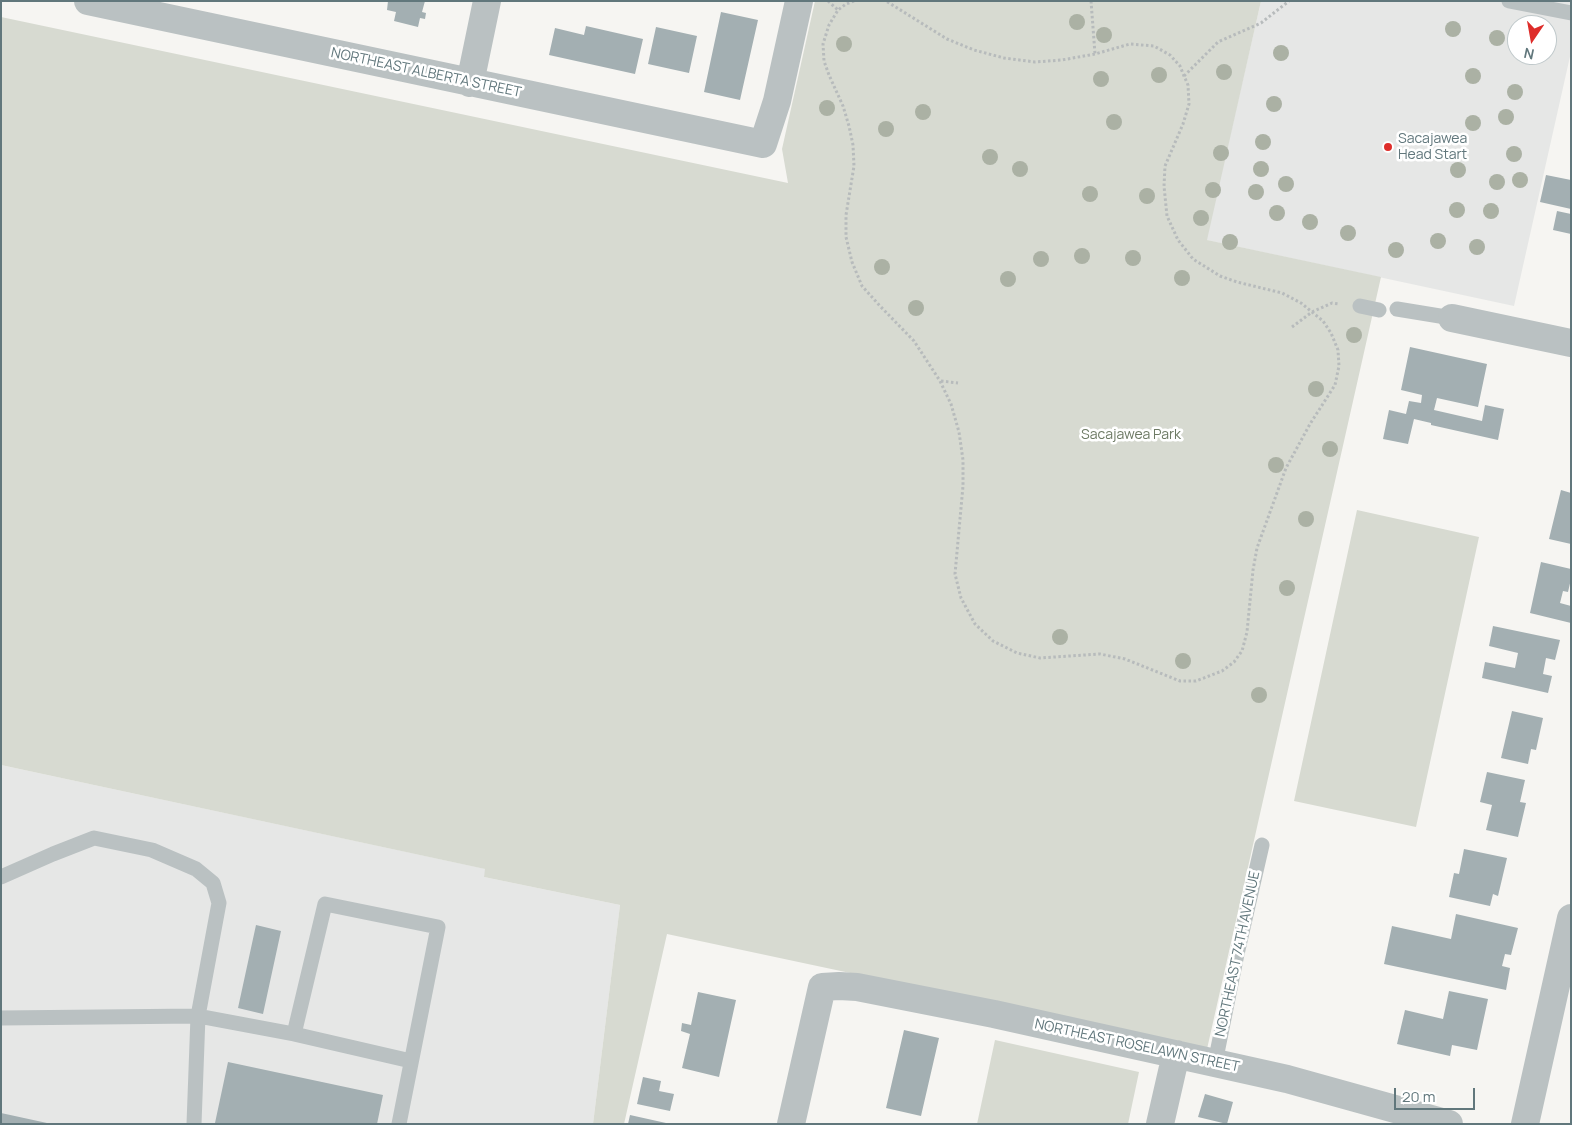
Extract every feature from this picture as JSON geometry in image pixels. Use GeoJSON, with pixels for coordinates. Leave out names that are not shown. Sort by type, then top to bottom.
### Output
{"type":"FeatureCollection","features":[{"type":"Feature","properties":{"kind":"street","name":"NORTHEAST ALBERTA STREET"},"geometry":{"type":"LineString","coordinates":[[88,1],[160,9],[470,82],[763,144],[777,101],[799,1]]}},
{"type":"Feature","properties":{"kind":"street"},"geometry":{"type":"LineString","coordinates":[[470,82],[487,1]]}},
{"type":"Feature","properties":{"kind":"street"},"geometry":{"type":"LineString","coordinates":[[1452,318],[1571,343]]}},
{"type":"Feature","properties":{"kind":"street"},"geometry":{"type":"LineString","coordinates":[[1525,1124],[1571,918]]}},
{"type":"Feature","properties":{"kind":"street","name":"NORTHEAST ROSELAWN STREET"},"geometry":{"type":"LineString","coordinates":[[791,1124],[822,987],[839,986],[866,989],[994,1014],[1287,1079],[1448,1124]]}},
{"type":"Feature","properties":{"kind":"street"},"geometry":{"type":"LineString","coordinates":[[1160,1124],[1176,1054]]}},
{"type":"Feature","properties":{"kind":"lane"},"geometry":{"type":"LineString","coordinates":[[1509,1],[1571,13]]}},
{"type":"Feature","properties":{"kind":"lane"},"geometry":{"type":"LineString","coordinates":[[1360,306],[1379,310]]}},
{"type":"Feature","properties":{"kind":"lane"},"geometry":{"type":"LineString","coordinates":[[1398,309],[1452,318]]}},
{"type":"Feature","properties":{"kind":"lane"},"geometry":{"type":"LineString","coordinates":[[1,877],[94,838],[152,850],[196,869],[213,882],[219,903],[198,1016],[191,1122]]}},
{"type":"Feature","properties":{"kind":"lane","name":"NORTHEAST 74TH AVENUE"},"geometry":{"type":"LineString","coordinates":[[1215,1063],[1262,845]]}},
{"type":"Feature","properties":{"kind":"lane"},"geometry":{"type":"LineString","coordinates":[[294,1034],[325,904],[438,927],[399,1124]]}},
{"type":"Feature","properties":{"kind":"lane"},"geometry":{"type":"LineString","coordinates":[[1,1018],[198,1016],[294,1034],[411,1061]]}},
{"type":"Feature","properties":{"kind":"path"},"geometry":{"type":"LineString","coordinates":[[828,1],[838,10]]}},
{"type":"Feature","properties":{"kind":"path"},"geometry":{"type":"LineString","coordinates":[[854,1],[838,10],[829,25],[822,44],[826,68],[843,106],[853,145],[854,166],[846,214],[846,237],[852,262],[862,286],[914,341],[940,380],[951,404],[959,432],[963,460],[963,486],[954,574],[961,598],[975,624],[993,641],[1017,653],[1040,658],[1100,654],[1125,659],[1180,681],[1196,681],[1222,671],[1234,662],[1242,650],[1247,632],[1253,570],[1269,511],[1286,468],[1310,424],[1335,385],[1339,366],[1338,350],[1331,333],[1323,321],[1301,303],[1282,293],[1220,276],[1193,259],[1178,240],[1167,216],[1164,186],[1165,166],[1183,124],[1189,104],[1188,86],[1180,66],[1170,55],[1154,46],[1130,44],[1095,54],[1062,60],[1036,62],[1004,58],[974,50],[947,39],[886,1]]}},
{"type":"Feature","properties":{"kind":"path"},"geometry":{"type":"LineString","coordinates":[[1091,1],[1095,54]]}},
{"type":"Feature","properties":{"kind":"path"},"geometry":{"type":"LineString","coordinates":[[1184,76],[1218,42],[1261,23],[1289,1]]}},
{"type":"Feature","properties":{"kind":"path"},"geometry":{"type":"LineString","coordinates":[[1292,327],[1312,312],[1332,303],[1360,306]]}},
{"type":"Feature","properties":{"kind":"path"},"geometry":{"type":"LineString","coordinates":[[940,380],[958,383]]}},
{"type":"Feature","properties":{"kind":"shaded area","name":"Sacajawea Head Start"},"geometry":{"type":"Polygon","coordinates":[[[1261,1],[1571,1],[1571,52],[1514,306],[1206,240],[1261,1]]]}},
{"type":"Feature","properties":{"kind":"shaded area"},"geometry":{"type":"Polygon","coordinates":[[[1,765],[486,869],[484,877],[620,905],[593,1124],[1,1124],[1,765]]]}},
{"type":"Feature","properties":{"kind":"green space","name":"Sacajawea Park"},"geometry":{"type":"Polygon","coordinates":[[[815,1],[1261,1],[1207,240],[1381,277],[1207,1049],[667,934],[624,1124],[593,1124],[620,905],[484,877],[485,869],[1,765],[1,17],[788,183],[782,149],[815,1]]]}},
{"type":"Feature","properties":{"kind":"green space"},"geometry":{"type":"Polygon","coordinates":[[[1357,510],[1479,537],[1416,827],[1294,801],[1357,510]]]}},
{"type":"Feature","properties":{"kind":"green space"},"geometry":{"type":"Polygon","coordinates":[[[995,1040],[1139,1072],[1128,1124],[977,1124],[995,1040]]]}},
{"type":"Feature","properties":{"kind":"building"},"geometry":{"type":"Polygon","coordinates":[[[388,1],[425,1],[422,12],[426,13],[425,19],[420,18],[418,27],[394,21],[396,12],[387,10],[388,1]]]}},
{"type":"Feature","properties":{"kind":"building"},"geometry":{"type":"Polygon","coordinates":[[[721,12],[758,20],[740,100],[704,92],[721,12]]]}},
{"type":"Feature","properties":{"kind":"building"},"geometry":{"type":"Polygon","coordinates":[[[586,26],[643,39],[635,74],[549,55],[555,28],[584,35],[586,26]]]}},
{"type":"Feature","properties":{"kind":"building"},"geometry":{"type":"Polygon","coordinates":[[[656,27],[697,36],[689,73],[648,64],[656,27]]]}},
{"type":"Feature","properties":{"kind":"building"},"geometry":{"type":"Polygon","coordinates":[[[1546,175],[1571,180],[1571,209],[1540,202],[1546,175]]]}},
{"type":"Feature","properties":{"kind":"building"},"geometry":{"type":"Polygon","coordinates":[[[1557,211],[1571,214],[1571,234],[1553,230],[1557,211]]]}},
{"type":"Feature","properties":{"kind":"building"},"geometry":{"type":"Polygon","coordinates":[[[1410,347],[1487,364],[1478,407],[1437,398],[1434,410],[1482,421],[1485,405],[1504,409],[1498,440],[1431,425],[1431,423],[1414,419],[1408,444],[1383,439],[1389,410],[1406,414],[1409,401],[1421,403],[1422,395],[1401,390],[1410,347]]]}},
{"type":"Feature","properties":{"kind":"building"},"geometry":{"type":"Polygon","coordinates":[[[1561,490],[1571,493],[1571,544],[1549,539],[1561,490]]]}},
{"type":"Feature","properties":{"kind":"building"},"geometry":{"type":"Polygon","coordinates":[[[1541,562],[1571,569],[1568,592],[1563,591],[1560,603],[1571,606],[1571,623],[1530,613],[1541,562]]]}},
{"type":"Feature","properties":{"kind":"building"},"geometry":{"type":"Polygon","coordinates":[[[1493,626],[1560,640],[1555,660],[1546,658],[1543,674],[1552,676],[1548,693],[1482,678],[1485,662],[1515,668],[1518,653],[1489,646],[1493,626]]]}},
{"type":"Feature","properties":{"kind":"building"},"geometry":{"type":"Polygon","coordinates":[[[1512,711],[1543,718],[1536,750],[1531,749],[1528,764],[1501,758],[1512,711]]]}},
{"type":"Feature","properties":{"kind":"building"},"geometry":{"type":"Polygon","coordinates":[[[1487,772],[1525,780],[1520,802],[1526,803],[1518,837],[1486,830],[1492,805],[1480,802],[1487,772]]]}},
{"type":"Feature","properties":{"kind":"building"},"geometry":{"type":"Polygon","coordinates":[[[1464,849],[1507,858],[1498,896],[1493,894],[1490,906],[1449,897],[1454,873],[1459,874],[1464,849]]]}},
{"type":"Feature","properties":{"kind":"building"},"geometry":{"type":"Polygon","coordinates":[[[1456,914],[1518,928],[1511,955],[1505,954],[1502,966],[1510,968],[1506,990],[1384,964],[1392,926],[1451,939],[1456,914]]]}},
{"type":"Feature","properties":{"kind":"building"},"geometry":{"type":"Polygon","coordinates":[[[256,925],[281,931],[263,1014],[238,1008],[256,925]]]}},
{"type":"Feature","properties":{"kind":"building"},"geometry":{"type":"Polygon","coordinates":[[[1449,991],[1488,999],[1477,1050],[1452,1045],[1450,1056],[1397,1044],[1405,1010],[1443,1019],[1449,991]]]}},
{"type":"Feature","properties":{"kind":"building"},"geometry":{"type":"Polygon","coordinates":[[[698,992],[736,1000],[719,1077],[682,1068],[690,1034],[681,1031],[682,1023],[691,1025],[698,992]]]}},
{"type":"Feature","properties":{"kind":"building"},"geometry":{"type":"Polygon","coordinates":[[[904,1030],[939,1038],[921,1116],[886,1108],[904,1030]]]}},
{"type":"Feature","properties":{"kind":"building"},"geometry":{"type":"Polygon","coordinates":[[[228,1062],[383,1095],[377,1124],[215,1123],[228,1062]]]}},
{"type":"Feature","properties":{"kind":"building"},"geometry":{"type":"Polygon","coordinates":[[[643,1077],[661,1081],[659,1091],[674,1094],[670,1111],[637,1104],[643,1077]]]}},
{"type":"Feature","properties":{"kind":"building"},"geometry":{"type":"Polygon","coordinates":[[[1205,1094],[1233,1102],[1227,1124],[1198,1117],[1205,1094]]]}},
{"type":"Feature","properties":{"kind":"building"},"geometry":{"type":"Polygon","coordinates":[[[1,1113],[47,1123],[1,1124],[1,1113]]]}},
{"type":"Feature","properties":{"kind":"building"},"geometry":{"type":"Polygon","coordinates":[[[630,1115],[666,1123],[666,1124],[628,1124],[630,1115]]]}},
{"type":"Feature","properties":{"kind":"place","name":"Sacajawea Head Start"},"geometry":{"type":"Point","coordinates":[1388,147]}}]}
